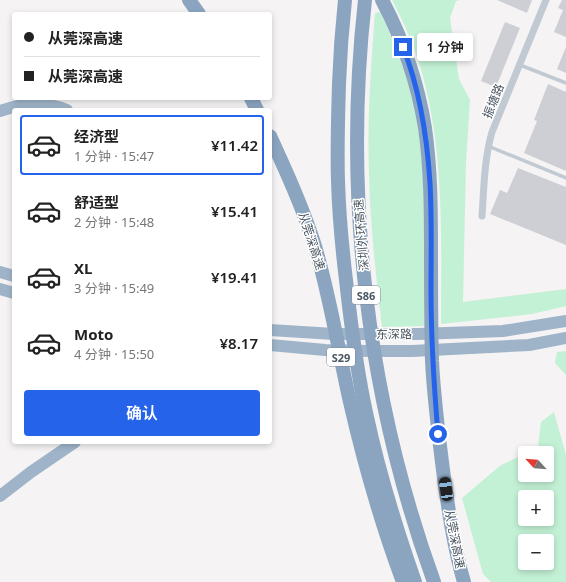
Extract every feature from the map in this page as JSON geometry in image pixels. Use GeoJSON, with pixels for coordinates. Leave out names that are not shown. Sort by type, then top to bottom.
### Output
{"type":"FeatureCollection","features":[{"type":"Feature","properties":{"kind":"highway"},"geometry":{"type":"LineString","coordinates":[[189,0],[198,12]]}},
{"type":"Feature","properties":{"kind":"highway","name":"深圳外环高速"},"geometry":{"type":"LineString","coordinates":[[345,0],[340,71],[337,159],[348,299],[356,359],[367,417],[391,510],[414,582]]}},
{"type":"Feature","properties":{"kind":"highway","name":"深圳外环高速"},"geometry":{"type":"LineString","coordinates":[[365,0],[358,89],[357,173],[361,238],[368,308],[375,360],[391,436],[411,511],[434,582]]}},
{"type":"Feature","properties":{"kind":"highway","name":"从莞深高速"},"geometry":{"type":"LineString","coordinates":[[382,0],[392,20],[406,56],[419,98],[425,129],[430,184],[432,362],[438,434],[447,503],[464,582]]}},
{"type":"Feature","properties":{"kind":"highway"},"geometry":{"type":"LineString","coordinates":[[0,111],[23,104],[48,104],[62,108]]}},
{"type":"Feature","properties":{"kind":"highway","name":"从莞深高速"},"geometry":{"type":"LineString","coordinates":[[272,140],[295,191],[314,243],[329,303],[350,402],[366,464],[402,582]]}},
{"type":"Feature","properties":{"kind":"highway"},"geometry":{"type":"LineString","coordinates":[[0,272],[12,269]]}},
{"type":"Feature","properties":{"kind":"highway"},"geometry":{"type":"LineString","coordinates":[[0,272],[12,275]]}},
{"type":"Feature","properties":{"kind":"highway"},"geometry":{"type":"LineString","coordinates":[[0,289],[12,292]]}},
{"type":"Feature","properties":{"kind":"highway","name":"东深路"},"geometry":{"type":"LineString","coordinates":[[272,330],[334,334],[418,334],[503,331],[566,321]]}},
{"type":"Feature","properties":{"kind":"highway","name":"东深路"},"geometry":{"type":"LineString","coordinates":[[272,345],[354,351],[412,351],[529,344],[566,338]]}},
{"type":"Feature","properties":{"kind":"highway"},"geometry":{"type":"LineString","coordinates":[[272,350],[291,347]]}},
{"type":"Feature","properties":{"kind":"highway"},"geometry":{"type":"LineString","coordinates":[[0,496],[31,472],[72,444]]}},
{"type":"Feature","properties":{"kind":"street","name":"振塘路"},"geometry":{"type":"LineString","coordinates":[[482,216],[486,160],[492,132],[546,0]]}},
{"type":"Feature","properties":{"kind":"lane"},"geometry":{"type":"LineString","coordinates":[[520,65],[566,83]]}},
{"type":"Feature","properties":{"kind":"lane"},"geometry":{"type":"LineString","coordinates":[[488,146],[566,178]]}},
{"type":"Feature","properties":{"kind":"green space"},"geometry":{"type":"Polygon","coordinates":[[[392,0],[460,0],[456,1],[450,18],[459,79],[470,100],[466,162],[463,302],[566,289],[566,306],[532,314],[441,324],[440,198],[435,135],[422,73],[409,36],[392,0]]]}},
{"type":"Feature","properties":{"kind":"green space"},"geometry":{"type":"Polygon","coordinates":[[[380,12],[395,46],[408,82],[419,133],[425,216],[424,326],[382,327],[372,231],[369,153],[370,93],[375,13],[380,12]]]}},
{"type":"Feature","properties":{"kind":"green space"},"geometry":{"type":"Polygon","coordinates":[[[566,351],[566,375],[555,363],[557,352],[566,351]]]}},
{"type":"Feature","properties":{"kind":"green space"},"geometry":{"type":"Polygon","coordinates":[[[554,412],[566,455],[566,582],[491,582],[483,574],[462,498],[501,465],[518,457],[518,482],[554,482],[554,446],[538,446],[541,422],[554,412]]]}},
{"type":"Feature","properties":{"kind":"building"},"geometry":{"type":"Polygon","coordinates":[[[497,0],[532,0],[527,13],[497,0]]]}},
{"type":"Feature","properties":{"kind":"building"},"geometry":{"type":"Polygon","coordinates":[[[562,0],[566,0],[566,37],[554,32],[563,10],[558,8],[562,0]]]}},
{"type":"Feature","properties":{"kind":"building"},"geometry":{"type":"Polygon","coordinates":[[[505,22],[520,28],[496,87],[481,81],[505,22]]]}},
{"type":"Feature","properties":{"kind":"building"},"geometry":{"type":"Polygon","coordinates":[[[566,47],[566,73],[557,69],[566,47]]]}},
{"type":"Feature","properties":{"kind":"building"},"geometry":{"type":"Polygon","coordinates":[[[548,84],[566,92],[566,171],[524,153],[537,121],[534,120],[548,84]]]}},
{"type":"Feature","properties":{"kind":"building"},"geometry":{"type":"Polygon","coordinates":[[[518,168],[566,187],[566,245],[490,214],[500,190],[507,193],[518,168]]]}},
{"type":"Feature","properties":{"kind":"route"},"geometry":{"type":"LineString","coordinates":[[403,47],[419,101],[425,129],[429,166],[431,208],[432,362],[438,434]]}}]}
